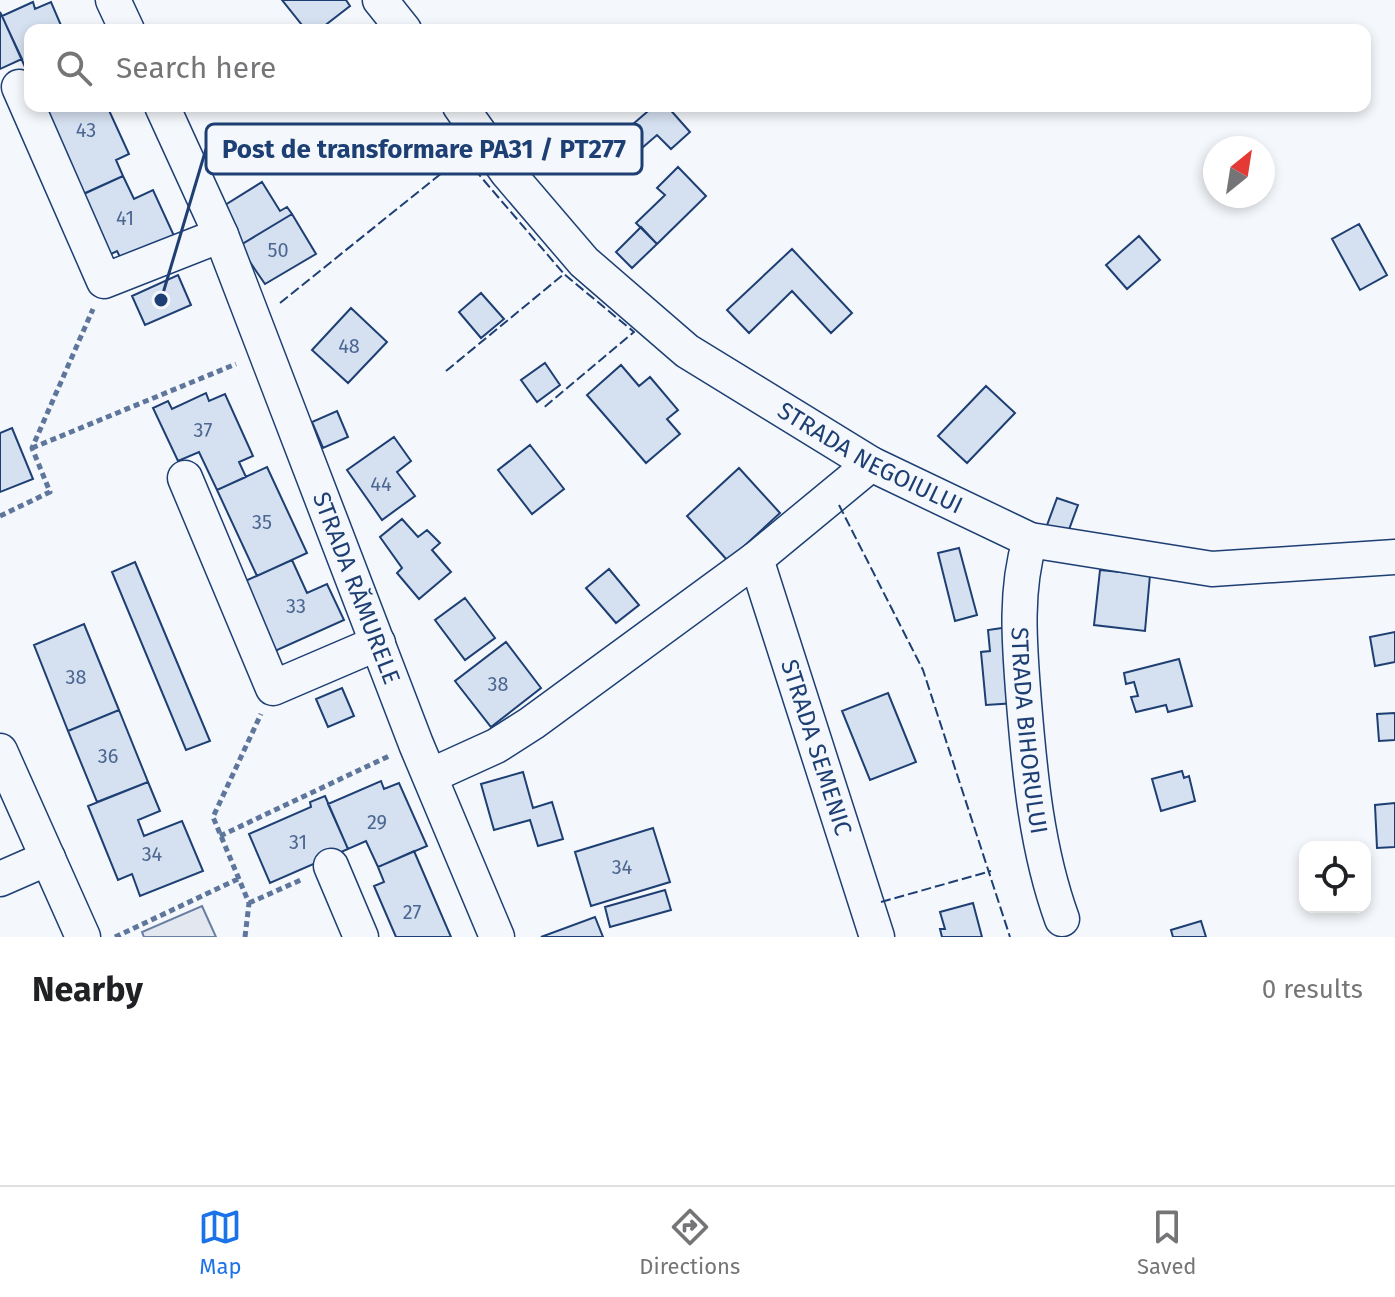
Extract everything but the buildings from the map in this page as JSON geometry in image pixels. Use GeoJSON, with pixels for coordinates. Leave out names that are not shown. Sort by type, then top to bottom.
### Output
{"type":"FeatureCollection","features":[{"type":"Feature","properties":{"kind":"street"},"geometry":{"type":"LineString","coordinates":[[113,0],[124,24]]}},
{"type":"Feature","properties":{"kind":"street"},"geometry":{"type":"LineString","coordinates":[[380,0],[399,24]]}},
{"type":"Feature","properties":{"kind":"street"},"geometry":{"type":"LineString","coordinates":[[19,87],[24,98]]}},
{"type":"Feature","properties":{"kind":"street"},"geometry":{"type":"LineString","coordinates":[[30,112],[104,281],[221,235]]}},
{"type":"Feature","properties":{"kind":"street","name":"STRADA RĂMURELE"},"geometry":{"type":"LineString","coordinates":[[165,112],[221,235],[430,776],[497,937]]}},
{"type":"Feature","properties":{"kind":"street","name":"STRADA NEGOIULUI"},"geometry":{"type":"LineString","coordinates":[[464,112],[507,172],[595,272],[687,351],[871,464],[1030,540],[1212,569],[1395,557]]}},
{"type":"Feature","properties":{"kind":"street"},"geometry":{"type":"LineString","coordinates":[[430,776],[496,746],[532,723],[756,559],[871,464]]}},
{"type":"Feature","properties":{"kind":"street"},"geometry":{"type":"LineString","coordinates":[[185,478],[273,688],[378,643]]}},
{"type":"Feature","properties":{"kind":"street","name":"STRADA BIHORULUI"},"geometry":{"type":"LineString","coordinates":[[1030,540],[1021,595],[1019,645],[1031,787],[1052,891],[1062,919]]}},
{"type":"Feature","properties":{"kind":"street","name":"STRADA SEMENIC"},"geometry":{"type":"LineString","coordinates":[[756,559],[877,937]]}},
{"type":"Feature","properties":{"kind":"street"},"geometry":{"type":"LineString","coordinates":[[0,751],[83,937]]}},
{"type":"Feature","properties":{"kind":"street"},"geometry":{"type":"LineString","coordinates":[[0,879],[48,858]]}},
{"type":"Feature","properties":{"kind":"street"},"geometry":{"type":"LineString","coordinates":[[331,866],[361,937]]}},
{"type":"Feature","properties":{"kind":"path"},"geometry":{"type":"LineString","coordinates":[[0,516],[50,492],[32,448],[104,281]]}},
{"type":"Feature","properties":{"kind":"path"},"geometry":{"type":"LineString","coordinates":[[32,448],[237,363]]}},
{"type":"Feature","properties":{"kind":"path"},"geometry":{"type":"LineString","coordinates":[[245,937],[249,903],[213,817],[273,688]]}},
{"type":"Feature","properties":{"kind":"path"},"geometry":{"type":"LineString","coordinates":[[220,836],[401,751]]}},
{"type":"Feature","properties":{"kind":"path"},"geometry":{"type":"LineString","coordinates":[[249,903],[331,866]]}},
{"type":"Feature","properties":{"kind":"path"},"geometry":{"type":"LineString","coordinates":[[115,937],[238,879]]}},
{"type":"Feature","properties":{"kind":"shaded area"},"geometry":{"type":"Polygon","coordinates":[[[202,906],[216,937],[144,937],[142,932],[202,906]]]}},
{"type":"Feature","properties":{"kind":"fence"},"geometry":{"type":"LineString","coordinates":[[280,303],[463,156],[564,274]]}},
{"type":"Feature","properties":{"kind":"fence"},"geometry":{"type":"LineString","coordinates":[[446,371],[564,274],[634,332],[542,409]]}},
{"type":"Feature","properties":{"kind":"fence"},"geometry":{"type":"LineString","coordinates":[[839,505],[923,670],[1010,937]]}},
{"type":"Feature","properties":{"kind":"fence"},"geometry":{"type":"LineString","coordinates":[[881,902],[991,871]]}},
{"type":"Feature","properties":{"kind":"place","name":"Post de transformare PA31 / PT277"},"geometry":{"type":"Point","coordinates":[161,300]}}]}
